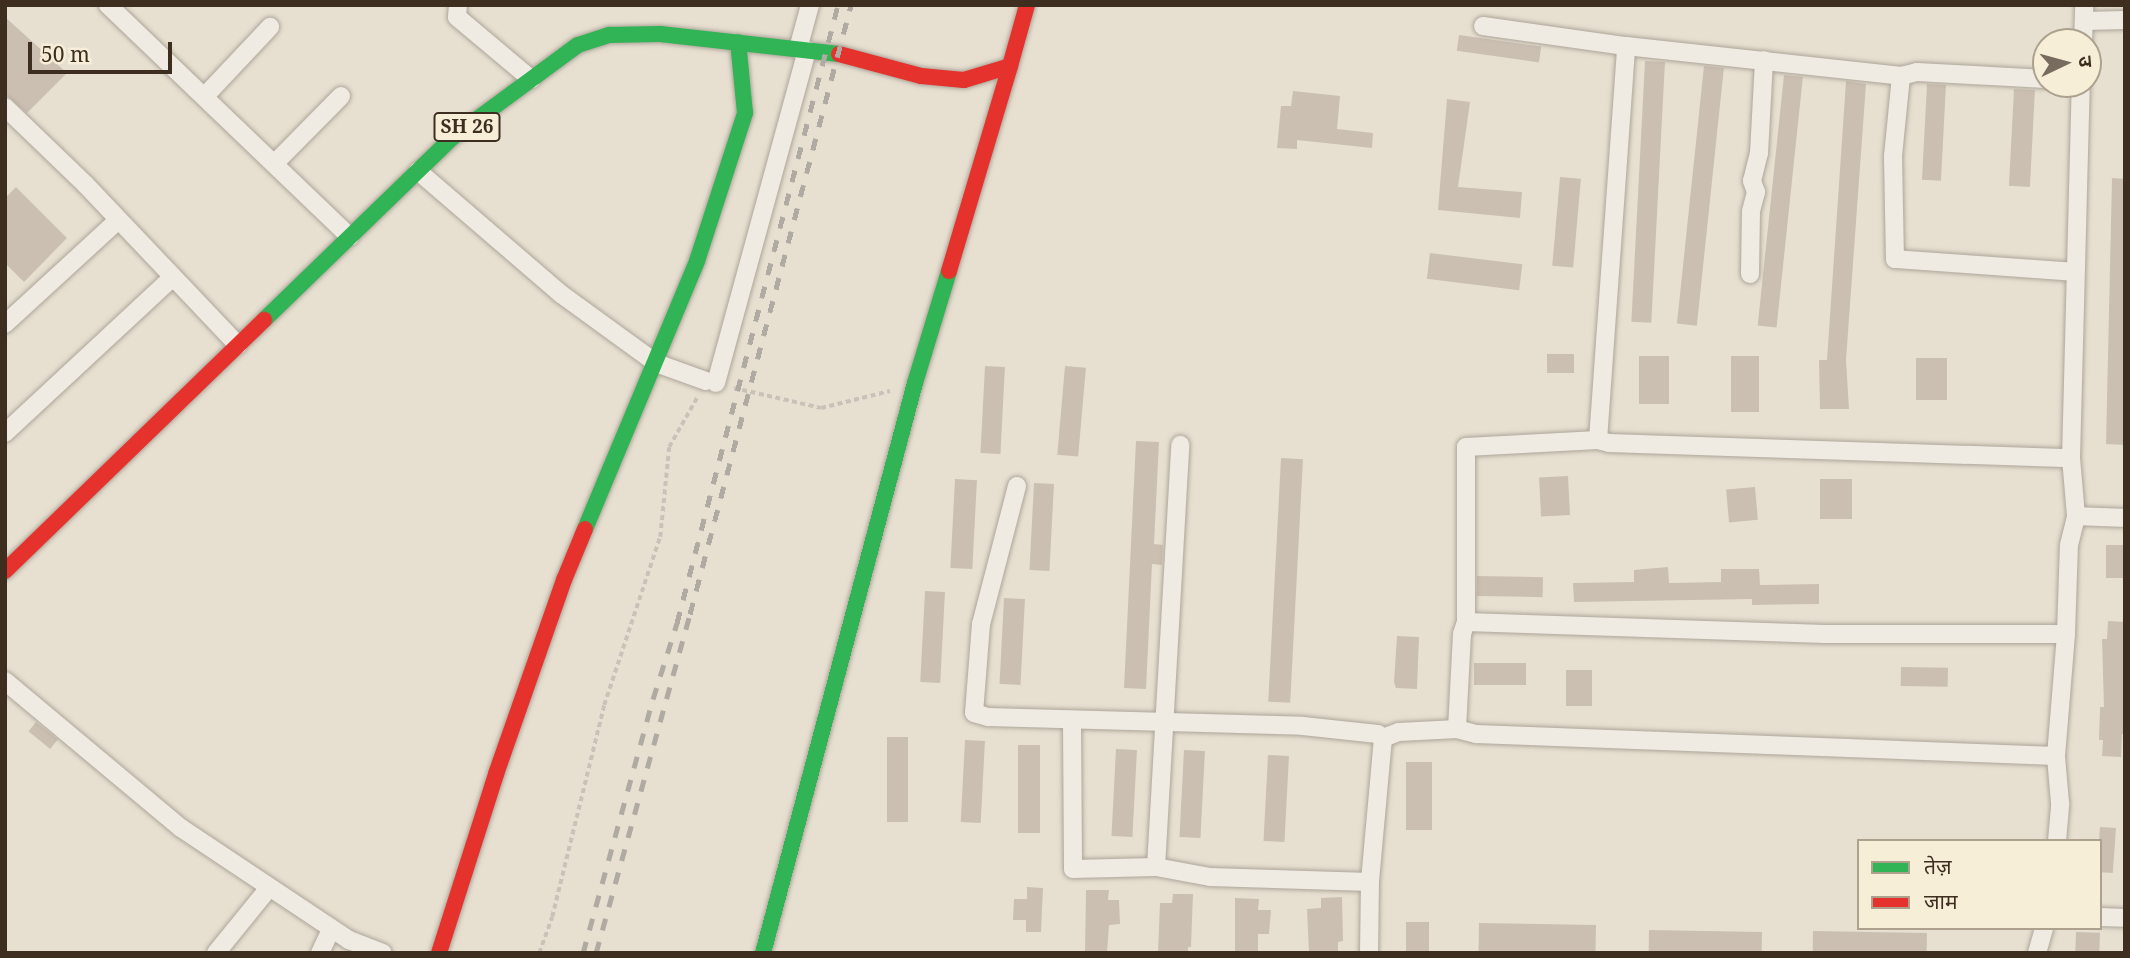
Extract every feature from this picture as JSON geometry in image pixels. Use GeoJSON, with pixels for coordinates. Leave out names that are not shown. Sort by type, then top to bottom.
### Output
{"type":"FeatureCollection","features":[{"type":"Feature","properties":{"kind":"street"},"geometry":{"type":"LineString","coordinates":[[108,5],[350,237]]}},
{"type":"Feature","properties":{"kind":"street"},"geometry":{"type":"LineString","coordinates":[[458,5],[457,17],[531,79]]}},
{"type":"Feature","properties":{"kind":"street"},"geometry":{"type":"LineString","coordinates":[[418,171],[561,294],[656,363],[711,382],[803,49],[810,5]]}},
{"type":"Feature","properties":{"kind":"street"},"geometry":{"type":"LineString","coordinates":[[763,953],[915,383],[1027,5]]}},
{"type":"Feature","properties":{"kind":"street"},"geometry":{"type":"LineString","coordinates":[[2084,13],[2125,20]]}},
{"type":"Feature","properties":{"kind":"street"},"geometry":{"type":"LineString","coordinates":[[1483,26],[1626,46],[1901,76],[1917,72],[2032,78]]}},
{"type":"Feature","properties":{"kind":"street"},"geometry":{"type":"LineString","coordinates":[[205,96],[270,27]]}},
{"type":"Feature","properties":{"kind":"street","name":"SH 26"},"geometry":{"type":"LineString","coordinates":[[5,571],[453,137],[578,45],[610,35],[660,33],[838,54],[921,76],[964,80],[1010,66]]}},
{"type":"Feature","properties":{"kind":"street"},"geometry":{"type":"LineString","coordinates":[[439,953],[496,774],[564,580],[697,261],[745,113],[738,42]]}},
{"type":"Feature","properties":{"kind":"street"},"geometry":{"type":"LineString","coordinates":[[1598,440],[1626,46]]}},
{"type":"Feature","properties":{"kind":"street"},"geometry":{"type":"LineString","coordinates":[[1750,274],[1751,211],[1756,192],[1752,181],[1759,153],[1764,60]]}},
{"type":"Feature","properties":{"kind":"street"},"geometry":{"type":"LineString","coordinates":[[1901,76],[1893,156],[1895,259],[2075,272]]}},
{"type":"Feature","properties":{"kind":"street"},"geometry":{"type":"LineString","coordinates":[[275,163],[341,96]]}},
{"type":"Feature","properties":{"kind":"street"},"geometry":{"type":"LineString","coordinates":[[2057,839],[2060,803],[2056,756],[2066,634],[2069,545],[2076,516],[2071,458],[2081,98]]}},
{"type":"Feature","properties":{"kind":"street"},"geometry":{"type":"LineString","coordinates":[[5,107],[118,219],[238,345]]}},
{"type":"Feature","properties":{"kind":"street"},"geometry":{"type":"LineString","coordinates":[[5,324],[118,219]]}},
{"type":"Feature","properties":{"kind":"street"},"geometry":{"type":"LineString","coordinates":[[5,433],[173,277]]}},
{"type":"Feature","properties":{"kind":"street"},"geometry":{"type":"LineString","coordinates":[[1457,729],[1461,634],[1466,622],[1466,447],[1598,440],[1609,443],[2071,458]]}},
{"type":"Feature","properties":{"kind":"street"},"geometry":{"type":"LineString","coordinates":[[1156,867],[1180,445]]}},
{"type":"Feature","properties":{"kind":"street"},"geometry":{"type":"LineString","coordinates":[[1017,486],[981,624],[974,713],[988,718],[1164,720],[1303,726],[1378,734],[1383,738]]}},
{"type":"Feature","properties":{"kind":"street"},"geometry":{"type":"LineString","coordinates":[[2076,516],[2125,518]]}},
{"type":"Feature","properties":{"kind":"street"},"geometry":{"type":"LineString","coordinates":[[1466,622],[1825,634],[2066,634]]}},
{"type":"Feature","properties":{"kind":"street"},"geometry":{"type":"LineString","coordinates":[[5,681],[181,828],[331,929],[349,940],[383,953]]}},
{"type":"Feature","properties":{"kind":"street"},"geometry":{"type":"LineString","coordinates":[[1072,721],[1073,869],[1156,867],[1210,877],[1370,881]]}},
{"type":"Feature","properties":{"kind":"street"},"geometry":{"type":"LineString","coordinates":[[1383,738],[1399,732],[1457,729],[1476,734],[2056,756]]}},
{"type":"Feature","properties":{"kind":"street"},"geometry":{"type":"LineString","coordinates":[[1368,953],[1370,881],[1383,738]]}},
{"type":"Feature","properties":{"kind":"street"},"geometry":{"type":"LineString","coordinates":[[216,953],[268,889]]}},
{"type":"Feature","properties":{"kind":"street"},"geometry":{"type":"LineString","coordinates":[[2102,917],[2125,918]]}},
{"type":"Feature","properties":{"kind":"street"},"geometry":{"type":"LineString","coordinates":[[320,953],[331,929]]}},
{"type":"Feature","properties":{"kind":"street"},"geometry":{"type":"LineString","coordinates":[[2037,953],[2043,930]]}},
{"type":"Feature","properties":{"kind":"path"},"geometry":{"type":"LineString","coordinates":[[539,953],[552,917],[604,705],[660,537],[669,447],[711,382],[821,408],[915,383]]}},
{"type":"Feature","properties":{"kind":"building"},"geometry":{"type":"Polygon","coordinates":[[[5,17],[67,73],[27,113],[5,94],[5,17]]]}},
{"type":"Feature","properties":{"kind":"building"},"geometry":{"type":"Polygon","coordinates":[[[1459,35],[1541,47],[1539,62],[1457,51],[1459,35]]]}},
{"type":"Feature","properties":{"kind":"building"},"geometry":{"type":"Polygon","coordinates":[[[1645,61],[1665,62],[1651,323],[1631,322],[1645,61]]]}},
{"type":"Feature","properties":{"kind":"building"},"geometry":{"type":"Polygon","coordinates":[[[1704,66],[1724,68],[1697,326],[1677,324],[1704,66]]]}},
{"type":"Feature","properties":{"kind":"building"},"geometry":{"type":"Polygon","coordinates":[[[1784,75],[1803,77],[1777,328],[1758,326],[1784,75]]]}},
{"type":"Feature","properties":{"kind":"building"},"geometry":{"type":"Polygon","coordinates":[[[1846,81],[1866,84],[1846,360],[1849,409],[1820,409],[1819,360],[1827,360],[1846,81]]]}},
{"type":"Feature","properties":{"kind":"building"},"geometry":{"type":"Polygon","coordinates":[[[1927,84],[1946,85],[1941,181],[1922,180],[1927,84]]]}},
{"type":"Feature","properties":{"kind":"building"},"geometry":{"type":"Polygon","coordinates":[[[2014,89],[2032,90],[2032,98],[2035,98],[2030,187],[2009,186],[2014,89]]]}},
{"type":"Feature","properties":{"kind":"building"},"geometry":{"type":"Polygon","coordinates":[[[1293,91],[1340,96],[1337,129],[1373,133],[1372,148],[1297,140],[1297,149],[1277,148],[1281,106],[1291,106],[1293,91]]]}},
{"type":"Feature","properties":{"kind":"building"},"geometry":{"type":"Polygon","coordinates":[[[1447,99],[1470,102],[1458,187],[1522,192],[1520,218],[1438,210],[1447,99]]]}},
{"type":"Feature","properties":{"kind":"building"},"geometry":{"type":"Polygon","coordinates":[[[1560,177],[1581,179],[1573,267],[1552,266],[1560,177]]]}},
{"type":"Feature","properties":{"kind":"building"},"geometry":{"type":"Polygon","coordinates":[[[2112,178],[2125,179],[2125,445],[2106,444],[2112,178]]]}},
{"type":"Feature","properties":{"kind":"building"},"geometry":{"type":"Polygon","coordinates":[[[16,187],[67,238],[24,282],[5,263],[5,198],[16,187]]]}},
{"type":"Feature","properties":{"kind":"building"},"geometry":{"type":"Polygon","coordinates":[[[1430,253],[1522,264],[1519,290],[1427,279],[1430,253]]]}},
{"type":"Feature","properties":{"kind":"building"},"geometry":{"type":"Polygon","coordinates":[[[1547,354],[1574,354],[1574,373],[1547,373],[1547,354]]]}},
{"type":"Feature","properties":{"kind":"building"},"geometry":{"type":"Polygon","coordinates":[[[1639,356],[1669,356],[1669,404],[1639,404],[1639,356]]]}},
{"type":"Feature","properties":{"kind":"building"},"geometry":{"type":"Polygon","coordinates":[[[1731,356],[1759,356],[1759,412],[1731,412],[1731,356]]]}},
{"type":"Feature","properties":{"kind":"building"},"geometry":{"type":"Polygon","coordinates":[[[1916,358],[1947,358],[1947,400],[1916,400],[1916,358]]]}},
{"type":"Feature","properties":{"kind":"building"},"geometry":{"type":"Polygon","coordinates":[[[985,366],[1005,367],[1000,454],[980,453],[985,366]]]}},
{"type":"Feature","properties":{"kind":"building"},"geometry":{"type":"Polygon","coordinates":[[[1065,366],[1086,368],[1078,456],[1057,455],[1065,366]]]}},
{"type":"Feature","properties":{"kind":"building"},"geometry":{"type":"Polygon","coordinates":[[[1136,441],[1159,442],[1154,544],[1163,545],[1162,565],[1152,564],[1146,689],[1124,688],[1136,441]]]}},
{"type":"Feature","properties":{"kind":"building"},"geometry":{"type":"Polygon","coordinates":[[[1281,458],[1303,459],[1290,703],[1268,702],[1281,458]]]}},
{"type":"Feature","properties":{"kind":"building"},"geometry":{"type":"Polygon","coordinates":[[[1568,476],[1570,515],[1541,516],[1539,478],[1568,476]]]}},
{"type":"Feature","properties":{"kind":"building"},"geometry":{"type":"Polygon","coordinates":[[[955,479],[977,480],[972,569],[950,568],[955,479]]]}},
{"type":"Feature","properties":{"kind":"building"},"geometry":{"type":"Polygon","coordinates":[[[1820,479],[1852,479],[1852,519],[1820,519],[1820,479]]]}},
{"type":"Feature","properties":{"kind":"building"},"geometry":{"type":"Polygon","coordinates":[[[1034,483],[1054,484],[1049,571],[1029,570],[1034,483]]]}},
{"type":"Feature","properties":{"kind":"building"},"geometry":{"type":"Polygon","coordinates":[[[1755,487],[1758,520],[1729,522],[1726,490],[1755,487]]]}},
{"type":"Feature","properties":{"kind":"building"},"geometry":{"type":"Polygon","coordinates":[[[2106,545],[2125,545],[2125,578],[2106,578],[2106,545]]]}},
{"type":"Feature","properties":{"kind":"building"},"geometry":{"type":"Polygon","coordinates":[[[1668,567],[1669,583],[1721,582],[1721,569],[1759,569],[1760,585],[1819,584],[1819,604],[1752,605],[1752,599],[1574,602],[1573,583],[1634,582],[1634,570],[1668,567]]]}},
{"type":"Feature","properties":{"kind":"building"},"geometry":{"type":"Polygon","coordinates":[[[1477,576],[1543,577],[1543,597],[1477,596],[1477,576]]]}},
{"type":"Feature","properties":{"kind":"building"},"geometry":{"type":"Polygon","coordinates":[[[925,591],[945,592],[940,683],[920,682],[925,591]]]}},
{"type":"Feature","properties":{"kind":"building"},"geometry":{"type":"Polygon","coordinates":[[[1004,598],[1025,599],[1020,685],[999,684],[1004,598]]]}},
{"type":"Feature","properties":{"kind":"building"},"geometry":{"type":"Polygon","coordinates":[[[2108,621],[2125,622],[2125,734],[2122,734],[2121,757],[2102,756],[2103,740],[2099,740],[2100,707],[2104,707],[2102,639],[2107,639],[2108,621]]]}},
{"type":"Feature","properties":{"kind":"building"},"geometry":{"type":"Polygon","coordinates":[[[1397,636],[1419,637],[1417,689],[1396,688],[1394,682],[1397,636]]]}},
{"type":"Feature","properties":{"kind":"building"},"geometry":{"type":"Polygon","coordinates":[[[1474,663],[1526,663],[1526,685],[1474,685],[1474,663]]]}},
{"type":"Feature","properties":{"kind":"building"},"geometry":{"type":"Polygon","coordinates":[[[1901,667],[1948,668],[1948,687],[1901,686],[1901,667]]]}},
{"type":"Feature","properties":{"kind":"building"},"geometry":{"type":"Polygon","coordinates":[[[1566,670],[1592,670],[1592,706],[1566,706],[1566,670]]]}},
{"type":"Feature","properties":{"kind":"building"},"geometry":{"type":"Polygon","coordinates":[[[36,722],[58,740],[50,749],[28,731],[36,722]]]}},
{"type":"Feature","properties":{"kind":"building"},"geometry":{"type":"Polygon","coordinates":[[[887,737],[908,737],[908,822],[887,822],[887,737]]]}},
{"type":"Feature","properties":{"kind":"building"},"geometry":{"type":"Polygon","coordinates":[[[965,740],[985,741],[981,823],[961,822],[965,740]]]}},
{"type":"Feature","properties":{"kind":"building"},"geometry":{"type":"Polygon","coordinates":[[[1018,745],[1040,745],[1040,833],[1018,833],[1018,745]]]}},
{"type":"Feature","properties":{"kind":"building"},"geometry":{"type":"Polygon","coordinates":[[[1116,749],[1137,750],[1132,837],[1111,836],[1116,749]]]}},
{"type":"Feature","properties":{"kind":"building"},"geometry":{"type":"Polygon","coordinates":[[[1184,750],[1205,751],[1200,838],[1179,837],[1184,750]]]}},
{"type":"Feature","properties":{"kind":"building"},"geometry":{"type":"Polygon","coordinates":[[[1268,755],[1289,756],[1284,842],[1263,841],[1268,755]]]}},
{"type":"Feature","properties":{"kind":"building"},"geometry":{"type":"Polygon","coordinates":[[[1406,762],[1432,762],[1432,830],[1406,830],[1406,762]]]}},
{"type":"Feature","properties":{"kind":"building"},"geometry":{"type":"Polygon","coordinates":[[[2100,827],[2116,828],[2113,873],[2102,872],[2100,827]]]}},
{"type":"Feature","properties":{"kind":"building"},"geometry":{"type":"Polygon","coordinates":[[[1027,887],[1043,888],[1041,932],[1026,932],[1026,920],[1013,920],[1014,899],[1027,899],[1027,887]]]}},
{"type":"Feature","properties":{"kind":"building"},"geometry":{"type":"Polygon","coordinates":[[[1086,890],[1109,890],[1108,900],[1119,900],[1120,924],[1109,925],[1107,953],[1085,953],[1086,890]]]}},
{"type":"Feature","properties":{"kind":"building"},"geometry":{"type":"Polygon","coordinates":[[[1173,894],[1193,894],[1191,947],[1188,947],[1188,953],[1158,953],[1160,903],[1172,903],[1173,894]]]}},
{"type":"Feature","properties":{"kind":"building"},"geometry":{"type":"Polygon","coordinates":[[[1342,897],[1343,941],[1338,942],[1338,953],[1309,953],[1307,909],[1321,908],[1321,898],[1342,897]]]}},
{"type":"Feature","properties":{"kind":"building"},"geometry":{"type":"Polygon","coordinates":[[[1235,898],[1259,899],[1258,910],[1271,910],[1269,934],[1258,934],[1258,953],[1235,953],[1235,898]]]}},
{"type":"Feature","properties":{"kind":"building"},"geometry":{"type":"Polygon","coordinates":[[[1406,922],[1429,922],[1429,953],[1406,953],[1406,922]]]}},
{"type":"Feature","properties":{"kind":"building"},"geometry":{"type":"Polygon","coordinates":[[[1479,923],[1596,925],[1595,953],[1478,953],[1479,923]]]}},
{"type":"Feature","properties":{"kind":"building"},"geometry":{"type":"Polygon","coordinates":[[[1649,930],[1762,932],[1762,953],[1649,953],[1649,930]]]}},
{"type":"Feature","properties":{"kind":"building"},"geometry":{"type":"Polygon","coordinates":[[[1813,931],[1927,933],[1927,953],[1813,953],[1813,931]]]}},
{"type":"Feature","properties":{"kind":"building"},"geometry":{"type":"Polygon","coordinates":[[[2076,932],[2100,933],[2099,953],[2075,953],[2076,932]]]}},
{"type":"Feature","properties":{"kind":"railway"},"geometry":{"type":"LineString","coordinates":[[583,953],[653,699],[677,623],[838,5]]}},
{"type":"Feature","properties":{"kind":"railway"},"geometry":{"type":"LineString","coordinates":[[596,953],[690,614],[851,5]]}},
{"type":"Feature","properties":{"kind":"traffic: fast"},"geometry":{"type":"LineString","coordinates":[[264,320],[453,137],[578,45],[609,35],[660,34],[839,54]]}},
{"type":"Feature","properties":{"kind":"traffic: fast"},"geometry":{"type":"LineString","coordinates":[[585,529],[697,261],[745,113],[738,42]]}},
{"type":"Feature","properties":{"kind":"traffic: fast"},"geometry":{"type":"LineString","coordinates":[[763,953],[915,383],[949,271]]}},
{"type":"Feature","properties":{"kind":"traffic: jam"},"geometry":{"type":"LineString","coordinates":[[839,54],[921,76],[964,80],[1010,66],[1027,5]]}},
{"type":"Feature","properties":{"kind":"traffic: jam"},"geometry":{"type":"LineString","coordinates":[[949,271],[1010,66]]}},
{"type":"Feature","properties":{"kind":"traffic: jam"},"geometry":{"type":"LineString","coordinates":[[5,571],[264,320]]}},
{"type":"Feature","properties":{"kind":"traffic: jam"},"geometry":{"type":"LineString","coordinates":[[439,953],[496,774],[564,580],[585,529]]}}]}
